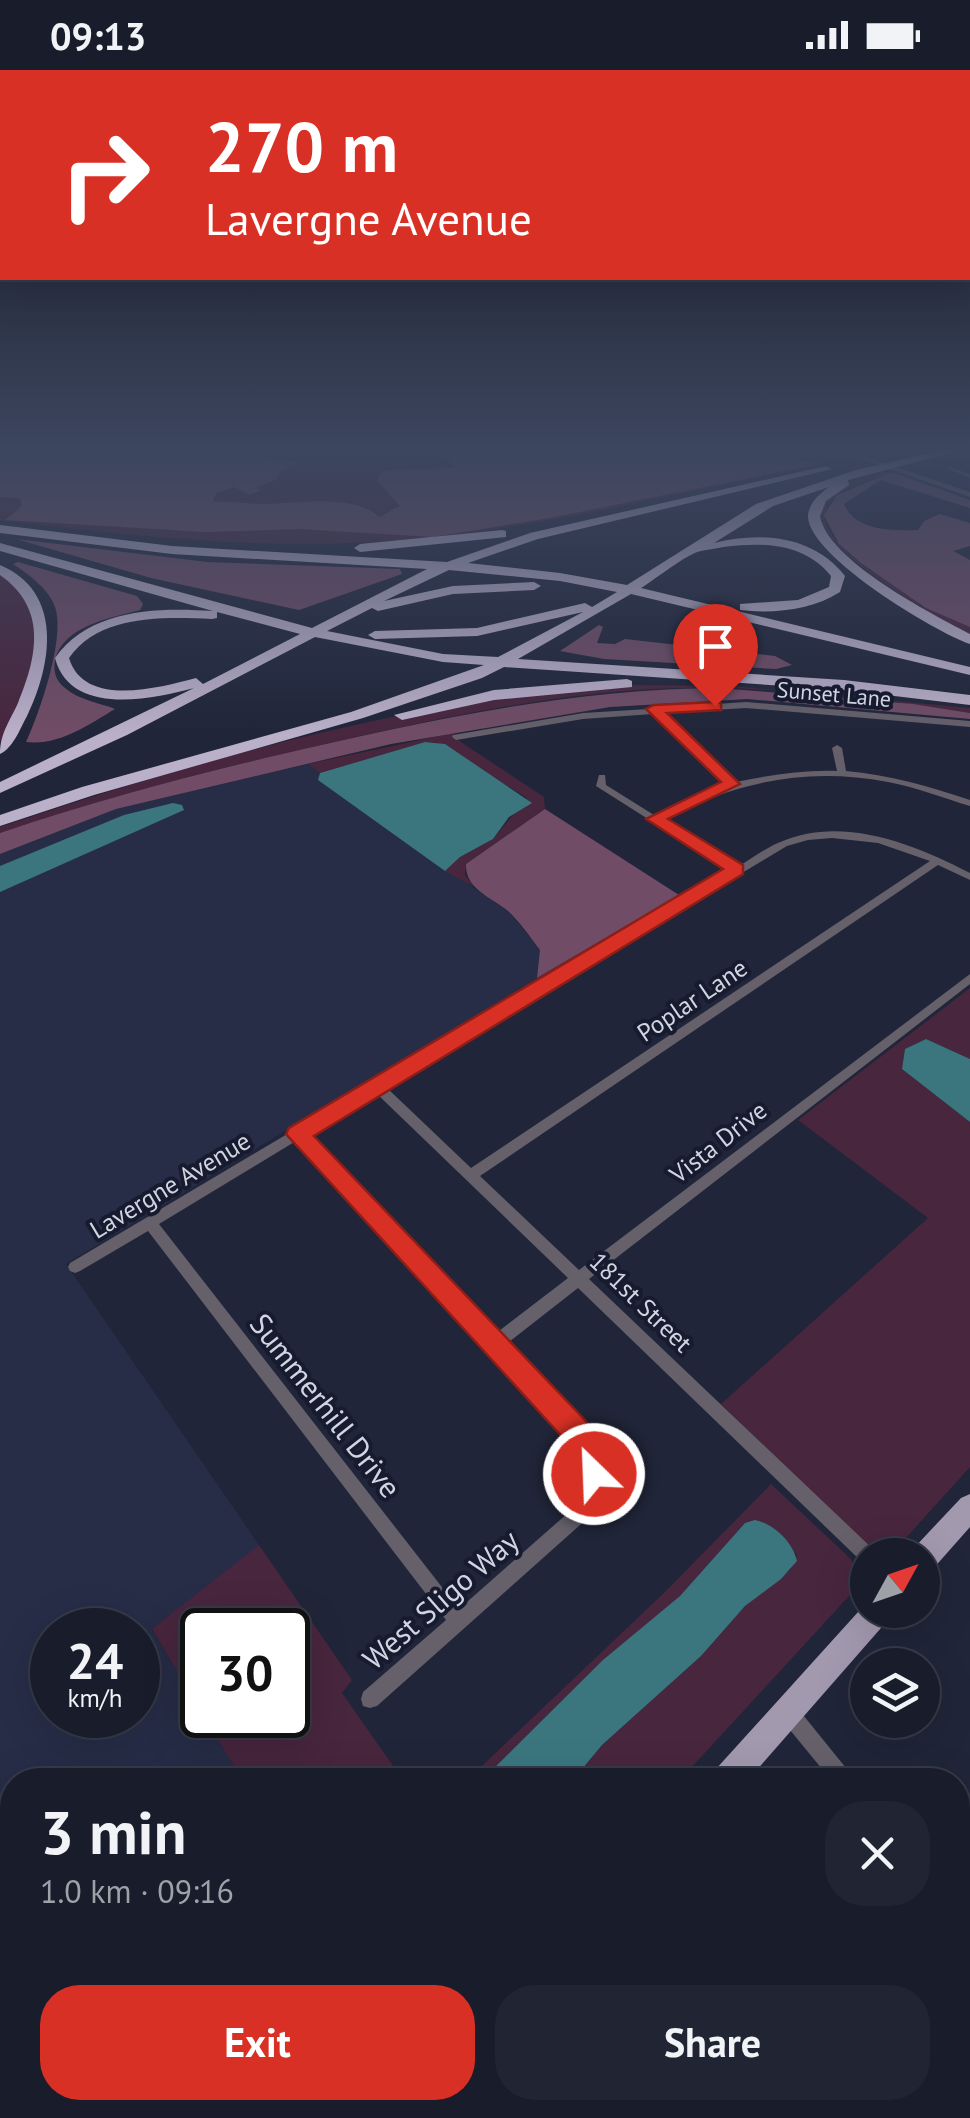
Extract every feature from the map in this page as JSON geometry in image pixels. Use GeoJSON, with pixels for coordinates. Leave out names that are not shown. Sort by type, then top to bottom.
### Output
{"type":"FeatureCollection","features":[{"type":"Feature","properties":{"kind":"highway"},"geometry":{"type":"LineString","coordinates":[[128,545],[590,579],[722,605],[770,608],[821,598],[835,589],[839,580],[832,566],[818,556],[776,545]]}},
{"type":"Feature","properties":{"kind":"highway"},"geometry":{"type":"LineString","coordinates":[[172,550],[300,551],[418,545]]}},
{"type":"Feature","properties":{"kind":"highway"},"geometry":{"type":"LineString","coordinates":[[0,788],[120,732],[431,572],[507,545]]}},
{"type":"Feature","properties":{"kind":"highway"},"geometry":{"type":"LineString","coordinates":[[0,821],[227,750],[357,715],[477,675],[534,647],[693,545]]}},
{"type":"Feature","properties":{"kind":"highway"},"geometry":{"type":"LineString","coordinates":[[662,569],[702,545]]}},
{"type":"Feature","properties":{"kind":"highway"},"geometry":{"type":"LineString","coordinates":[[643,576],[725,545]]}},
{"type":"Feature","properties":{"kind":"highway"},"geometry":{"type":"LineString","coordinates":[[830,545],[854,566],[970,640]]}},
{"type":"Feature","properties":{"kind":"highway"},"geometry":{"type":"LineString","coordinates":[[0,547],[367,646]]}},
{"type":"Feature","properties":{"kind":"highway"},"geometry":{"type":"LineString","coordinates":[[0,568],[32,594],[42,633],[40,661],[31,693],[0,750]]}},
{"type":"Feature","properties":{"kind":"highway"},"geometry":{"type":"LineString","coordinates":[[560,577],[970,671]]}},
{"type":"Feature","properties":{"kind":"highway"},"geometry":{"type":"LineString","coordinates":[[353,613],[454,590],[544,586],[600,591],[789,627]]}},
{"type":"Feature","properties":{"kind":"highway"},"geometry":{"type":"LineString","coordinates":[[181,596],[333,630],[412,636],[496,630],[594,608]]}},
{"type":"Feature","properties":{"kind":"highway"},"geometry":{"type":"LineString","coordinates":[[256,662],[187,686],[131,695],[102,693],[80,685],[68,676],[62,663],[69,646],[93,630],[127,619],[162,614],[227,617],[324,641],[515,665],[844,685],[970,702]]}},
{"type":"Feature","properties":{"kind":"highway"},"geometry":{"type":"LineString","coordinates":[[227,750],[494,696],[572,687],[734,682],[970,702]]}},
{"type":"Feature","properties":{"kind":"main road"},"geometry":{"type":"LineString","coordinates":[[940,1540],[970,1506]]}},
{"type":"Feature","properties":{"kind":"main road"},"geometry":{"type":"LineString","coordinates":[[738,1768],[862,1628]]}},
{"type":"Feature","properties":{"kind":"street","name":"Sunset Lane"},"geometry":{"type":"LineString","coordinates":[[456,737],[582,716],[654,709],[772,706],[970,724]]}},
{"type":"Feature","properties":{"kind":"street"},"geometry":{"type":"LineString","coordinates":[[654,709],[732,784]]}},
{"type":"Feature","properties":{"kind":"street"},"geometry":{"type":"LineString","coordinates":[[838,748],[842,774]]}},
{"type":"Feature","properties":{"kind":"street"},"geometry":{"type":"LineString","coordinates":[[654,819],[732,784],[793,774],[842,774],[916,786],[970,803]]}},
{"type":"Feature","properties":{"kind":"street"},"geometry":{"type":"LineString","coordinates":[[602,776],[600,786],[736,870]]}},
{"type":"Feature","properties":{"kind":"street","name":"Lavergne Avenue"},"geometry":{"type":"LineString","coordinates":[[75,1268],[782,844],[830,835],[878,838],[922,852],[970,878]]}},
{"type":"Feature","properties":{"kind":"street","name":"Poplar Lane"},"geometry":{"type":"LineString","coordinates":[[470,1176],[939,860]]}},
{"type":"Feature","properties":{"kind":"street","name":"Vista Drive"},"geometry":{"type":"LineString","coordinates":[[494,1344],[970,978]]}},
{"type":"Feature","properties":{"kind":"street","name":"181st Street"},"geometry":{"type":"LineString","coordinates":[[378,1087],[850,1539]]}},
{"type":"Feature","properties":{"kind":"street","name":"West Sligo Way"},"geometry":{"type":"LineString","coordinates":[[298,1134],[588,1447],[593,1483],[588,1504],[577,1517],[370,1699]]}},
{"type":"Feature","properties":{"kind":"street","name":"Summerhill Drive"},"geometry":{"type":"LineString","coordinates":[[150,1223],[458,1622]]}},
{"type":"Feature","properties":{"kind":"street"},"geometry":{"type":"LineString","coordinates":[[788,1712],[833,1768]]}},
{"type":"Feature","properties":{"kind":"shaded area"},"geometry":{"type":"Polygon","coordinates":[[[35,545],[207,562],[400,569],[402,574],[299,610],[151,578],[35,545]]]}},
{"type":"Feature","properties":{"kind":"shaded area"},"geometry":{"type":"Polygon","coordinates":[[[838,545],[924,606],[970,627],[970,636],[905,598],[838,545]]]}},
{"type":"Feature","properties":{"kind":"shaded area"},"geometry":{"type":"Polygon","coordinates":[[[840,545],[970,545],[953,551],[970,560],[970,627],[926,608],[840,545]]]}},
{"type":"Feature","properties":{"kind":"shaded area"},"geometry":{"type":"Polygon","coordinates":[[[18,562],[137,596],[143,604],[140,610],[89,625],[60,648],[54,668],[62,685],[76,696],[115,709],[50,741],[26,742],[54,657],[56,610],[44,590],[13,564],[18,562]]]}},
{"type":"Feature","properties":{"kind":"shaded area"},"geometry":{"type":"Polygon","coordinates":[[[0,572],[25,591],[36,628],[36,648],[27,689],[0,742],[0,572]]]}},
{"type":"Feature","properties":{"kind":"shaded area"},"geometry":{"type":"Polygon","coordinates":[[[599,625],[603,627],[597,643],[615,644],[625,639],[775,656],[792,665],[776,669],[604,659],[560,651],[599,625]]]}},
{"type":"Feature","properties":{"kind":"shaded area"},"geometry":{"type":"Polygon","coordinates":[[[633,685],[786,691],[637,690],[501,707],[208,772],[0,833],[0,827],[155,777],[312,735],[472,703],[633,685]]]}},
{"type":"Feature","properties":{"kind":"shaded area"},"geometry":{"type":"Polygon","coordinates":[[[720,688],[913,704],[970,713],[970,719],[747,699],[610,707],[391,744],[116,809],[0,854],[0,833],[138,791],[278,755],[497,709],[608,694],[720,688]]]}},
{"type":"Feature","properties":{"kind":"shaded area"},"geometry":{"type":"Polygon","coordinates":[[[858,698],[970,708],[970,713],[929,707],[858,698]]]}},
{"type":"Feature","properties":{"kind":"shaded area"},"geometry":{"type":"Polygon","coordinates":[[[453,733],[544,797],[545,809],[466,864],[465,875],[474,887],[445,871],[460,857],[493,839],[527,798],[438,743],[425,742],[320,773],[308,764],[453,733]]]}},
{"type":"Feature","properties":{"kind":"shaded area"},"geometry":{"type":"Polygon","coordinates":[[[425,742],[445,744],[532,803],[509,817],[493,839],[460,857],[445,871],[318,780],[320,773],[425,742]]]}},
{"type":"Feature","properties":{"kind":"shaded area"},"geometry":{"type":"Polygon","coordinates":[[[308,764],[320,773],[319,780],[510,913],[541,950],[537,978],[66,1264],[259,1545],[160,1624],[160,1608],[30,1608],[30,1738],[160,1738],[160,1643],[180,1677],[180,1738],[217,1738],[235,1768],[0,1768],[0,854],[116,809],[308,764]]]}},
{"type":"Feature","properties":{"kind":"shaded area"},"geometry":{"type":"Polygon","coordinates":[[[173,803],[182,805],[184,810],[0,892],[0,866],[124,815],[173,803]]]}},
{"type":"Feature","properties":{"kind":"shaded area"},"geometry":{"type":"Polygon","coordinates":[[[545,809],[679,895],[537,978],[540,950],[508,911],[474,886],[466,864],[545,809]]]}},
{"type":"Feature","properties":{"kind":"shaded area"},"geometry":{"type":"Polygon","coordinates":[[[970,988],[970,1059],[926,1039],[905,1049],[902,1069],[970,1122],[970,1467],[906,1538],[859,1538],[721,1404],[928,1218],[798,1120],[970,988]]]}},
{"type":"Feature","properties":{"kind":"shaded area"},"geometry":{"type":"Polygon","coordinates":[[[926,1039],[970,1059],[970,1122],[902,1069],[905,1049],[926,1039]]]}},
{"type":"Feature","properties":{"kind":"shaded area"},"geometry":{"type":"Polygon","coordinates":[[[771,1484],[850,1558],[850,1595],[691,1768],[583,1768],[602,1745],[701,1656],[745,1606],[791,1569],[797,1555],[774,1528],[745,1523],[680,1596],[605,1659],[494,1768],[480,1768],[666,1591],[771,1484]]]}},
{"type":"Feature","properties":{"kind":"shaded area"},"geometry":{"type":"Polygon","coordinates":[[[755,1520],[769,1525],[791,1547],[797,1561],[781,1579],[745,1606],[701,1656],[602,1745],[583,1768],[494,1768],[603,1660],[680,1596],[745,1523],[755,1520]]]}},
{"type":"Feature","properties":{"kind":"shaded area"},"geometry":{"type":"Polygon","coordinates":[[[259,1545],[302,1608],[180,1608],[180,1677],[160,1643],[160,1623],[259,1545]]]}},
{"type":"Feature","properties":{"kind":"shaded area"},"geometry":{"type":"Polygon","coordinates":[[[310,1619],[352,1680],[342,1693],[395,1768],[235,1768],[217,1738],[310,1738],[310,1619]]]}},
{"type":"Feature","properties":{"kind":"route"},"geometry":{"type":"LineString","coordinates":[[594,1474],[588,1447],[574,1429],[298,1134],[736,870],[654,819],[732,784],[654,709],[715,706]]}}]}
